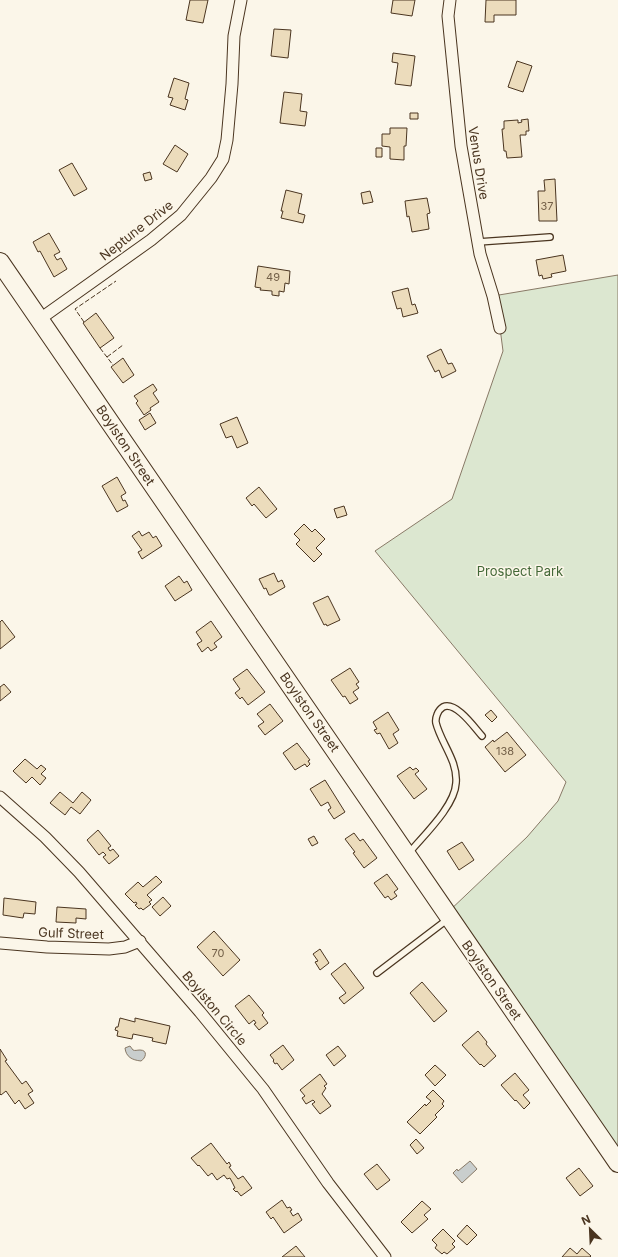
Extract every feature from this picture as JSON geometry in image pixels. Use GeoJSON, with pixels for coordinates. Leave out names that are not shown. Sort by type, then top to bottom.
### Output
{"type":"FeatureCollection","features":[{"type":"Feature","properties":{"kind":"main road","name":"Boylston Street"},"geometry":{"type":"LineString","coordinates":[[0,262],[618,1163]]}},
{"type":"Feature","properties":{"kind":"street","name":"Neptune Drive"},"geometry":{"type":"LineString","coordinates":[[40,319],[151,240],[180,215],[211,178],[223,159],[227,140],[232,84],[234,36],[241,0]]}},
{"type":"Feature","properties":{"kind":"street","name":"Venus Drive"},"geometry":{"type":"LineString","coordinates":[[450,0],[448,16],[461,146],[480,254],[493,296],[500,328]]}},
{"type":"Feature","properties":{"kind":"street","name":"Boylston Circle"},"geometry":{"type":"LineString","coordinates":[[0,797],[45,837],[79,872],[200,1012],[263,1089],[328,1183],[385,1257]]}},
{"type":"Feature","properties":{"kind":"street","name":"Gulf Street"},"geometry":{"type":"LineString","coordinates":[[0,943],[46,947],[109,949],[125,947],[140,941]]}},
{"type":"Feature","properties":{"kind":"lane"},"geometry":{"type":"LineString","coordinates":[[478,242],[550,237]]}},
{"type":"Feature","properties":{"kind":"lane"},"geometry":{"type":"LineString","coordinates":[[407,854],[433,825],[452,799],[456,783],[455,768],[436,722],[437,713],[441,708],[448,706],[457,709],[482,736]]}},
{"type":"Feature","properties":{"kind":"lane"},"geometry":{"type":"LineString","coordinates":[[376,973],[450,918]]}},
{"type":"Feature","properties":{"kind":"green space","name":"Prospect Park"},"geometry":{"type":"Polygon","coordinates":[[[618,275],[618,1163],[447,913],[527,837],[558,801],[566,782],[375,551],[452,499],[503,351],[493,296],[618,275]]]}},
{"type":"Feature","properties":{"kind":"shaded area"},"geometry":{"type":"Polygon","coordinates":[[[130,1046],[133,1050],[144,1051],[145,1056],[143,1060],[135,1060],[128,1056],[125,1048],[130,1046]]]}},
{"type":"Feature","properties":{"kind":"shaded area"},"geometry":{"type":"Polygon","coordinates":[[[470,1161],[477,1169],[462,1183],[453,1173],[457,1169],[458,1171],[470,1161]]]}},
{"type":"Feature","properties":{"kind":"building"},"geometry":{"type":"Polygon","coordinates":[[[190,0],[208,0],[203,23],[186,20],[190,0]]]}},
{"type":"Feature","properties":{"kind":"building"},"geometry":{"type":"Polygon","coordinates":[[[393,0],[415,0],[412,16],[391,13],[393,0]]]}},
{"type":"Feature","properties":{"kind":"building"},"geometry":{"type":"Polygon","coordinates":[[[486,0],[516,0],[516,15],[494,15],[494,22],[485,22],[486,0]]]}},
{"type":"Feature","properties":{"kind":"building"},"geometry":{"type":"Polygon","coordinates":[[[274,29],[291,30],[288,58],[271,56],[274,29]]]}},
{"type":"Feature","properties":{"kind":"building"},"geometry":{"type":"Polygon","coordinates":[[[393,53],[415,56],[411,86],[395,84],[398,63],[392,62],[393,53]]]}},
{"type":"Feature","properties":{"kind":"building"},"geometry":{"type":"Polygon","coordinates":[[[517,61],[532,66],[523,92],[508,87],[517,61]]]}},
{"type":"Feature","properties":{"kind":"building"},"geometry":{"type":"Polygon","coordinates":[[[174,78],[189,83],[185,99],[188,100],[185,110],[170,105],[173,98],[168,97],[174,78]]]}},
{"type":"Feature","properties":{"kind":"building"},"geometry":{"type":"Polygon","coordinates":[[[284,92],[302,94],[300,111],[307,112],[305,126],[280,123],[284,92]]]}},
{"type":"Feature","properties":{"kind":"building"},"geometry":{"type":"Polygon","coordinates":[[[410,113],[418,113],[418,119],[410,119],[410,113]]]}},
{"type":"Feature","properties":{"kind":"building"},"geometry":{"type":"Polygon","coordinates":[[[528,119],[529,131],[526,131],[526,135],[520,135],[522,157],[507,158],[506,151],[504,151],[502,129],[504,129],[504,121],[518,120],[518,123],[522,122],[521,120],[528,119]]]}},
{"type":"Feature","properties":{"kind":"building"},"geometry":{"type":"Polygon","coordinates":[[[390,128],[407,128],[406,146],[404,146],[404,160],[390,159],[390,147],[382,146],[382,134],[390,134],[390,128]]]}},
{"type":"Feature","properties":{"kind":"building"},"geometry":{"type":"Polygon","coordinates":[[[175,145],[188,154],[177,172],[163,164],[175,145]]]}},
{"type":"Feature","properties":{"kind":"building"},"geometry":{"type":"Polygon","coordinates":[[[376,148],[382,148],[382,157],[376,157],[376,148]]]}},
{"type":"Feature","properties":{"kind":"building"},"geometry":{"type":"Polygon","coordinates":[[[72,163],[87,189],[74,196],[59,170],[72,163]]]}},
{"type":"Feature","properties":{"kind":"building"},"geometry":{"type":"Polygon","coordinates":[[[150,172],[152,179],[145,181],[143,174],[150,172]]]}},
{"type":"Feature","properties":{"kind":"building"},"geometry":{"type":"Polygon","coordinates":[[[555,179],[557,221],[539,221],[538,191],[545,191],[544,180],[555,179]]]}},
{"type":"Feature","properties":{"kind":"building"},"geometry":{"type":"Polygon","coordinates":[[[286,190],[302,194],[298,213],[305,215],[303,223],[281,218],[283,211],[281,211],[286,190]]]}},
{"type":"Feature","properties":{"kind":"building"},"geometry":{"type":"Polygon","coordinates":[[[370,191],[373,202],[363,204],[361,193],[370,191]]]}},
{"type":"Feature","properties":{"kind":"building"},"geometry":{"type":"Polygon","coordinates":[[[427,198],[430,213],[427,214],[429,229],[412,232],[409,216],[407,217],[405,201],[427,198]]]}},
{"type":"Feature","properties":{"kind":"building"},"geometry":{"type":"Polygon","coordinates":[[[49,233],[60,252],[54,255],[57,260],[61,258],[67,269],[54,277],[40,251],[38,252],[33,242],[49,233]]]}},
{"type":"Feature","properties":{"kind":"building"},"geometry":{"type":"Polygon","coordinates":[[[563,255],[566,271],[551,274],[552,277],[543,279],[542,275],[539,276],[536,260],[563,255]]]}},
{"type":"Feature","properties":{"kind":"building"},"geometry":{"type":"Polygon","coordinates":[[[258,266],[290,271],[289,284],[285,283],[284,292],[279,291],[279,296],[272,295],[272,291],[260,290],[261,288],[255,287],[258,266]]]}},
{"type":"Feature","properties":{"kind":"building"},"geometry":{"type":"Polygon","coordinates":[[[408,288],[412,305],[415,304],[418,313],[403,317],[401,308],[397,309],[392,292],[408,288]]]}},
{"type":"Feature","properties":{"kind":"building"},"geometry":{"type":"Polygon","coordinates":[[[96,313],[114,338],[100,348],[83,323],[96,313]]]}},
{"type":"Feature","properties":{"kind":"building"},"geometry":{"type":"Polygon","coordinates":[[[441,349],[448,364],[452,363],[456,371],[442,378],[439,370],[435,372],[427,356],[441,349]]]}},
{"type":"Feature","properties":{"kind":"building"},"geometry":{"type":"Polygon","coordinates":[[[123,358],[134,375],[123,383],[111,367],[123,358]]]}},
{"type":"Feature","properties":{"kind":"building"},"geometry":{"type":"Polygon","coordinates":[[[153,384],[157,390],[153,393],[159,402],[150,408],[151,410],[144,415],[136,403],[138,401],[134,396],[153,384]]]}},
{"type":"Feature","properties":{"kind":"building"},"geometry":{"type":"Polygon","coordinates":[[[150,413],[156,423],[145,430],[139,420],[150,413]]]}},
{"type":"Feature","properties":{"kind":"building"},"geometry":{"type":"Polygon","coordinates":[[[237,417],[248,443],[237,448],[232,436],[226,438],[220,424],[237,417]]]}},
{"type":"Feature","properties":{"kind":"building"},"geometry":{"type":"Polygon","coordinates":[[[117,477],[126,493],[121,496],[123,501],[125,500],[128,506],[117,512],[102,486],[117,477]]]}},
{"type":"Feature","properties":{"kind":"building"},"geometry":{"type":"Polygon","coordinates":[[[259,487],[277,509],[266,518],[254,504],[252,506],[246,498],[259,487]]]}},
{"type":"Feature","properties":{"kind":"building"},"geometry":{"type":"Polygon","coordinates":[[[344,506],[347,515],[337,518],[334,509],[344,506]]]}},
{"type":"Feature","properties":{"kind":"building"},"geometry":{"type":"Polygon","coordinates":[[[304,524],[312,532],[315,529],[325,539],[316,548],[322,554],[314,562],[296,544],[300,540],[294,534],[304,524]]]}},
{"type":"Feature","properties":{"kind":"building"},"geometry":{"type":"Polygon","coordinates":[[[139,531],[142,536],[149,532],[153,538],[156,536],[162,546],[142,559],[138,552],[142,550],[132,536],[139,531]]]}},
{"type":"Feature","properties":{"kind":"building"},"geometry":{"type":"Polygon","coordinates":[[[274,573],[278,582],[282,580],[285,587],[269,595],[259,579],[274,573]]]}},
{"type":"Feature","properties":{"kind":"building"},"geometry":{"type":"Polygon","coordinates":[[[179,576],[184,583],[187,581],[192,590],[175,601],[165,586],[179,576]]]}},
{"type":"Feature","properties":{"kind":"building"},"geometry":{"type":"Polygon","coordinates":[[[328,596],[340,620],[327,626],[326,624],[324,625],[313,603],[328,596]]]}},
{"type":"Feature","properties":{"kind":"building"},"geometry":{"type":"Polygon","coordinates":[[[2,620],[15,637],[0,649],[0,622],[2,620]]]}},
{"type":"Feature","properties":{"kind":"building"},"geometry":{"type":"Polygon","coordinates":[[[211,621],[222,637],[214,643],[217,647],[211,651],[208,647],[202,652],[197,644],[202,641],[196,632],[211,621]]]}},
{"type":"Feature","properties":{"kind":"building"},"geometry":{"type":"Polygon","coordinates":[[[350,668],[359,682],[356,684],[359,688],[353,692],[358,699],[350,704],[331,680],[350,668]]]}},
{"type":"Feature","properties":{"kind":"building"},"geometry":{"type":"Polygon","coordinates":[[[247,669],[265,692],[248,705],[242,697],[240,699],[235,693],[240,689],[233,679],[247,669]]]}},
{"type":"Feature","properties":{"kind":"building"},"geometry":{"type":"Polygon","coordinates":[[[4,684],[11,692],[0,701],[0,687],[4,684]]]}},
{"type":"Feature","properties":{"kind":"building"},"geometry":{"type":"Polygon","coordinates":[[[270,704],[283,721],[265,735],[258,726],[264,722],[257,714],[270,704]]]}},
{"type":"Feature","properties":{"kind":"building"},"geometry":{"type":"Polygon","coordinates":[[[491,710],[497,717],[492,722],[485,715],[491,710]]]}},
{"type":"Feature","properties":{"kind":"building"},"geometry":{"type":"Polygon","coordinates":[[[388,712],[399,730],[393,734],[398,743],[389,749],[380,733],[377,734],[374,730],[377,729],[373,722],[388,712]]]}},
{"type":"Feature","properties":{"kind":"building"},"geometry":{"type":"Polygon","coordinates":[[[507,732],[526,755],[505,772],[485,747],[493,740],[494,742],[507,732]]]}},
{"type":"Feature","properties":{"kind":"building"},"geometry":{"type":"Polygon","coordinates":[[[297,743],[310,760],[308,761],[310,764],[307,767],[305,764],[295,770],[283,753],[297,743]]]}},
{"type":"Feature","properties":{"kind":"building"},"geometry":{"type":"Polygon","coordinates":[[[25,759],[37,769],[41,765],[46,769],[41,774],[46,778],[40,785],[32,777],[26,783],[13,771],[25,759]]]}},
{"type":"Feature","properties":{"kind":"building"},"geometry":{"type":"Polygon","coordinates":[[[410,767],[413,770],[416,768],[419,771],[415,774],[427,789],[414,799],[397,776],[410,767]]]}},
{"type":"Feature","properties":{"kind":"building"},"geometry":{"type":"Polygon","coordinates":[[[325,780],[345,812],[334,819],[328,810],[331,808],[328,802],[321,806],[310,789],[325,780]]]}},
{"type":"Feature","properties":{"kind":"building"},"geometry":{"type":"Polygon","coordinates":[[[60,792],[73,803],[82,792],[91,800],[80,814],[71,807],[65,815],[50,803],[60,792]]]}},
{"type":"Feature","properties":{"kind":"building"},"geometry":{"type":"Polygon","coordinates":[[[98,830],[111,846],[108,848],[110,851],[113,849],[119,856],[109,864],[103,857],[106,855],[103,852],[99,855],[87,840],[98,830]]]}},
{"type":"Feature","properties":{"kind":"building"},"geometry":{"type":"Polygon","coordinates":[[[354,833],[360,841],[363,839],[377,858],[364,868],[353,853],[355,852],[345,839],[354,833]]]}},
{"type":"Feature","properties":{"kind":"building"},"geometry":{"type":"Polygon","coordinates":[[[314,836],[318,843],[312,846],[308,839],[314,836]]]}},
{"type":"Feature","properties":{"kind":"building"},"geometry":{"type":"Polygon","coordinates":[[[462,842],[474,860],[459,870],[447,851],[462,842]]]}},
{"type":"Feature","properties":{"kind":"building"},"geometry":{"type":"Polygon","coordinates":[[[387,874],[398,889],[394,892],[397,896],[391,900],[388,896],[385,898],[374,883],[387,874]]]}},
{"type":"Feature","properties":{"kind":"building"},"geometry":{"type":"Polygon","coordinates":[[[156,876],[162,882],[147,895],[152,900],[149,902],[151,904],[143,910],[141,908],[139,909],[135,905],[137,904],[136,902],[134,903],[125,894],[138,882],[143,887],[156,876]]]}},
{"type":"Feature","properties":{"kind":"building"},"geometry":{"type":"Polygon","coordinates":[[[163,897],[171,906],[160,916],[152,907],[163,897]]]}},
{"type":"Feature","properties":{"kind":"building"},"geometry":{"type":"Polygon","coordinates":[[[4,898],[36,902],[35,914],[24,913],[23,918],[3,915],[4,898]]]}},
{"type":"Feature","properties":{"kind":"building"},"geometry":{"type":"Polygon","coordinates":[[[57,907],[86,909],[86,919],[76,918],[76,923],[56,922],[57,907]]]}},
{"type":"Feature","properties":{"kind":"building"},"geometry":{"type":"Polygon","coordinates":[[[214,931],[240,960],[223,976],[197,947],[214,931]]]}},
{"type":"Feature","properties":{"kind":"building"},"geometry":{"type":"Polygon","coordinates":[[[320,949],[329,963],[320,970],[315,962],[318,961],[313,954],[320,949]]]}},
{"type":"Feature","properties":{"kind":"building"},"geometry":{"type":"Polygon","coordinates":[[[345,963],[364,988],[344,1004],[339,998],[346,993],[331,974],[345,963]]]}},
{"type":"Feature","properties":{"kind":"building"},"geometry":{"type":"Polygon","coordinates":[[[422,982],[447,1011],[434,1022],[410,993],[422,982]]]}},
{"type":"Feature","properties":{"kind":"building"},"geometry":{"type":"Polygon","coordinates":[[[249,995],[264,1013],[262,1015],[268,1023],[259,1030],[254,1024],[256,1023],[254,1020],[249,1024],[235,1006],[249,995]]]}},
{"type":"Feature","properties":{"kind":"building"},"geometry":{"type":"Polygon","coordinates":[[[120,1018],[135,1022],[135,1018],[170,1026],[166,1044],[152,1041],[153,1038],[133,1034],[132,1039],[117,1036],[118,1031],[115,1030],[116,1027],[118,1027],[120,1018]]]}},
{"type":"Feature","properties":{"kind":"building"},"geometry":{"type":"Polygon","coordinates":[[[478,1031],[496,1056],[484,1067],[481,1064],[480,1065],[462,1045],[478,1031]]]}},
{"type":"Feature","properties":{"kind":"building"},"geometry":{"type":"Polygon","coordinates":[[[283,1045],[294,1060],[282,1070],[277,1063],[275,1064],[270,1055],[283,1045]]]}},
{"type":"Feature","properties":{"kind":"building"},"geometry":{"type":"Polygon","coordinates":[[[338,1046],[346,1056],[334,1066],[326,1055],[338,1046]]]}},
{"type":"Feature","properties":{"kind":"building"},"geometry":{"type":"Polygon","coordinates":[[[0,1049],[7,1060],[5,1061],[22,1084],[26,1081],[33,1091],[28,1094],[34,1103],[25,1109],[19,1100],[15,1104],[6,1091],[1,1095],[0,1094],[0,1049]]]}},
{"type":"Feature","properties":{"kind":"building"},"geometry":{"type":"Polygon","coordinates":[[[435,1065],[446,1075],[435,1086],[425,1075],[435,1065]]]}},
{"type":"Feature","properties":{"kind":"building"},"geometry":{"type":"Polygon","coordinates":[[[515,1073],[529,1090],[523,1095],[530,1103],[524,1109],[501,1085],[515,1073]]]}},
{"type":"Feature","properties":{"kind":"building"},"geometry":{"type":"Polygon","coordinates":[[[320,1074],[327,1084],[324,1086],[326,1088],[322,1094],[331,1106],[320,1114],[312,1104],[315,1102],[313,1100],[306,1104],[302,1098],[305,1096],[300,1090],[320,1074]]]}},
{"type":"Feature","properties":{"kind":"building"},"geometry":{"type":"Polygon","coordinates":[[[433,1090],[444,1101],[442,1104],[444,1106],[435,1115],[437,1117],[420,1134],[407,1122],[425,1104],[426,1106],[431,1101],[426,1097],[433,1090]]]}},
{"type":"Feature","properties":{"kind":"building"},"geometry":{"type":"Polygon","coordinates":[[[416,1139],[424,1148],[417,1154],[410,1145],[416,1139]]]}},
{"type":"Feature","properties":{"kind":"building"},"geometry":{"type":"Polygon","coordinates":[[[211,1143],[227,1164],[229,1162],[231,1166],[229,1167],[238,1179],[243,1176],[252,1188],[241,1196],[233,1189],[235,1188],[230,1178],[227,1179],[224,1175],[217,1180],[212,1173],[208,1176],[191,1158],[211,1143]]]}},
{"type":"Feature","properties":{"kind":"building"},"geometry":{"type":"Polygon","coordinates":[[[377,1164],[390,1180],[377,1190],[364,1174],[377,1164]]]}},
{"type":"Feature","properties":{"kind":"building"},"geometry":{"type":"Polygon","coordinates":[[[579,1168],[593,1186],[580,1196],[566,1178],[579,1168]]]}},
{"type":"Feature","properties":{"kind":"building"},"geometry":{"type":"Polygon","coordinates":[[[282,1200],[287,1208],[290,1207],[292,1210],[290,1211],[293,1216],[298,1213],[302,1220],[284,1233],[273,1217],[271,1219],[266,1212],[282,1200]]]}},
{"type":"Feature","properties":{"kind":"building"},"geometry":{"type":"Polygon","coordinates":[[[422,1201],[431,1209],[424,1215],[428,1219],[412,1233],[401,1222],[422,1201]]]}},
{"type":"Feature","properties":{"kind":"building"},"geometry":{"type":"Polygon","coordinates":[[[467,1225],[477,1235],[467,1245],[457,1236],[467,1225]]]}},
{"type":"Feature","properties":{"kind":"building"},"geometry":{"type":"Polygon","coordinates":[[[443,1229],[455,1241],[452,1244],[455,1247],[447,1254],[444,1252],[442,1254],[435,1248],[437,1245],[432,1240],[443,1229]]]}},
{"type":"Feature","properties":{"kind":"building"},"geometry":{"type":"Polygon","coordinates":[[[296,1246],[305,1257],[282,1257],[296,1246]]]}},
{"type":"Feature","properties":{"kind":"building"},"geometry":{"type":"Polygon","coordinates":[[[570,1248],[577,1254],[582,1248],[591,1256],[562,1257],[570,1248]]]}},
{"type":"Feature","properties":{"kind":"fence"},"geometry":{"type":"LineString","coordinates":[[84,322],[75,309],[116,281]]}},
{"type":"Feature","properties":{"kind":"fence"},"geometry":{"type":"LineString","coordinates":[[107,357],[123,345]]}},
{"type":"Feature","properties":{"kind":"fence"},"geometry":{"type":"LineString","coordinates":[[100,348],[113,365]]}}]}
